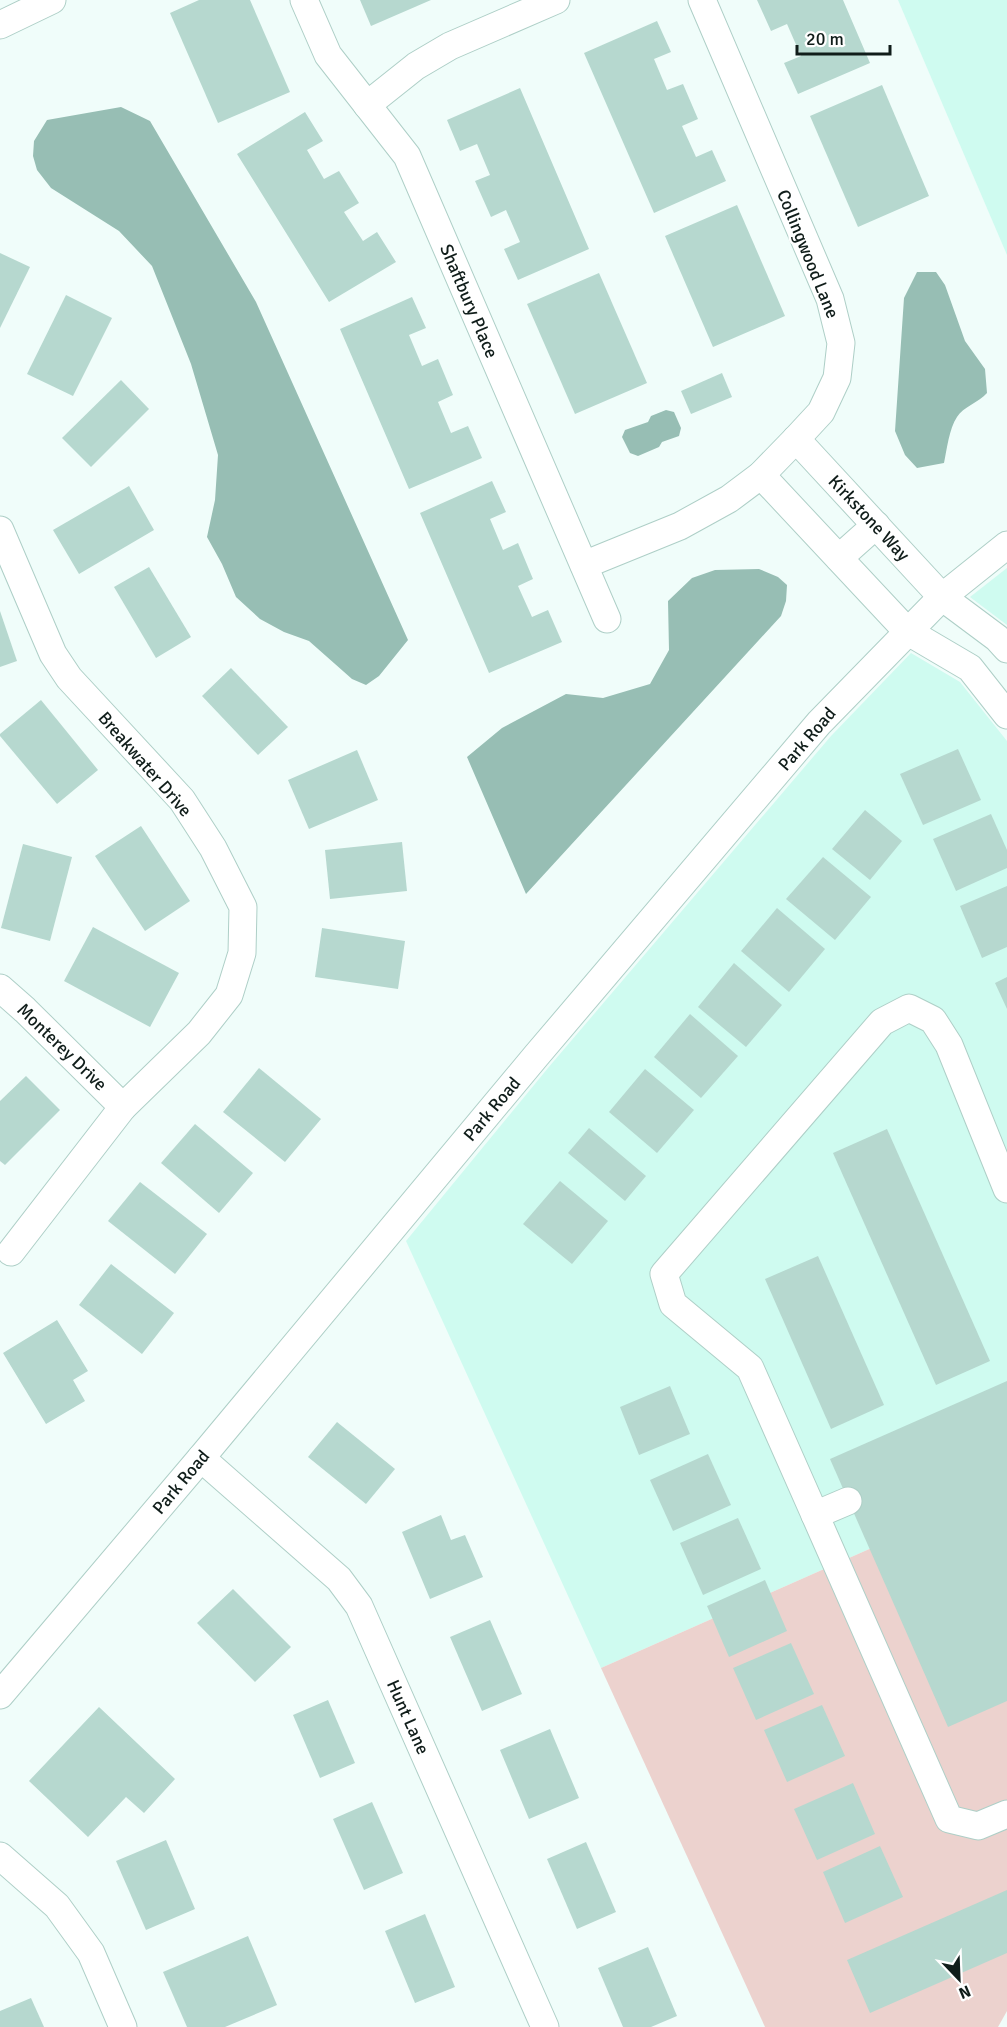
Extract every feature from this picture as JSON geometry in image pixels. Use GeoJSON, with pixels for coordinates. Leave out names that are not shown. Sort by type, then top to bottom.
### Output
{"type":"FeatureCollection","features":[{"type":"Feature","properties":{"kind":"street"},"geometry":{"type":"LineString","coordinates":[[0,25],[52,0]]}},
{"type":"Feature","properties":{"kind":"street","name":"Shaftbury Place"},"geometry":{"type":"LineString","coordinates":[[304,0],[328,55],[407,156],[607,619]]}},
{"type":"Feature","properties":{"kind":"street"},"geometry":{"type":"LineString","coordinates":[[367,105],[416,66],[450,46],[556,0]]}},
{"type":"Feature","properties":{"kind":"street","name":"Collingwood Lane"},"geometry":{"type":"LineString","coordinates":[[584,565],[680,526],[729,500],[761,475],[821,412],[837,378],[841,343],[830,299],[702,0]]}},
{"type":"Feature","properties":{"kind":"street","name":"Kirkstone Way"},"geometry":{"type":"LineString","coordinates":[[796,439],[942,597],[997,638],[1007,649]]}},
{"type":"Feature","properties":{"kind":"street"},"geometry":{"type":"LineString","coordinates":[[761,475],[907,631],[970,668],[1007,715]]}},
{"type":"Feature","properties":{"kind":"street"},"geometry":{"type":"LineString","coordinates":[[839,558],[876,525]]}},
{"type":"Feature","properties":{"kind":"street","name":"Breakwater Drive"},"geometry":{"type":"LineString","coordinates":[[0,530],[53,654],[69,678],[182,800],[213,848],[243,907],[242,953],[229,995],[199,1033],[123,1107],[10,1252]]}},
{"type":"Feature","properties":{"kind":"street","name":"Park Road"},"geometry":{"type":"LineString","coordinates":[[0,1695],[201,1458],[528,1065],[819,723],[942,597],[1007,545]]}},
{"type":"Feature","properties":{"kind":"street","name":"Monterey Drive"},"geometry":{"type":"LineString","coordinates":[[0,988],[26,1010],[123,1107]]}},
{"type":"Feature","properties":{"kind":"street"},"geometry":{"type":"LineString","coordinates":[[1007,1189],[949,1045],[933,1020],[909,1008],[882,1022],[664,1274],[673,1304],[750,1368],[949,1819],[978,1827],[1007,1814]]}},
{"type":"Feature","properties":{"kind":"street","name":"Hunt Lane"},"geometry":{"type":"LineString","coordinates":[[201,1458],[339,1578],[359,1606],[545,2027]]}},
{"type":"Feature","properties":{"kind":"street"},"geometry":{"type":"LineString","coordinates":[[815,1515],[848,1500]]}},
{"type":"Feature","properties":{"kind":"street"},"geometry":{"type":"LineString","coordinates":[[0,1856],[57,1906],[91,1953],[123,2027]]}},
{"type":"Feature","properties":{"kind":"shaded area"},"geometry":{"type":"Polygon","coordinates":[[[898,0],[1007,0],[1007,255],[898,0]]]}},
{"type":"Feature","properties":{"kind":"shaded area"},"geometry":{"type":"Polygon","coordinates":[[[121,107],[150,121],[256,302],[408,640],[379,676],[366,685],[352,679],[309,641],[284,632],[260,619],[236,597],[207,537],[215,500],[218,455],[191,364],[152,266],[119,231],[51,188],[37,170],[33,156],[34,141],[47,120],[121,107]]]}},
{"type":"Feature","properties":{"kind":"shaded area"},"geometry":{"type":"Polygon","coordinates":[[[917,272],[936,272],[945,285],[965,341],[985,369],[987,393],[957,417],[950,433],[944,463],[917,468],[905,455],[895,431],[904,298],[917,272]]]}},
{"type":"Feature","properties":{"kind":"shaded area"},"geometry":{"type":"Polygon","coordinates":[[[666,410],[674,412],[681,428],[679,436],[662,442],[659,447],[638,456],[630,453],[622,437],[625,430],[648,422],[651,416],[666,410]]]}},
{"type":"Feature","properties":{"kind":"shaded area"},"geometry":{"type":"Polygon","coordinates":[[[1007,568],[1007,625],[970,597],[1007,568]]]}},
{"type":"Feature","properties":{"kind":"shaded area"},"geometry":{"type":"Polygon","coordinates":[[[759,569],[778,577],[787,585],[786,601],[781,616],[526,894],[467,757],[502,728],[566,694],[603,698],[650,684],[669,650],[668,601],[692,578],[715,570],[759,569]]]}},
{"type":"Feature","properties":{"kind":"shaded area"},"geometry":{"type":"Polygon","coordinates":[[[911,653],[960,682],[1007,741],[1007,1488],[601,1668],[406,1241],[548,1068],[831,736],[911,653]]]}},
{"type":"Feature","properties":{"kind":"shaded area"},"geometry":{"type":"Polygon","coordinates":[[[1007,1488],[1007,2011],[998,2027],[765,2027],[601,1668],[1007,1488]]]}},
{"type":"Feature","properties":{"kind":"building"},"geometry":{"type":"Polygon","coordinates":[[[199,0],[250,0],[290,92],[218,123],[170,13],[199,0]]]}},
{"type":"Feature","properties":{"kind":"building"},"geometry":{"type":"Polygon","coordinates":[[[360,0],[431,0],[371,26],[360,0]]]}},
{"type":"Feature","properties":{"kind":"building"},"geometry":{"type":"Polygon","coordinates":[[[757,0],[843,0],[870,63],[798,94],[784,63],[801,56],[787,24],[771,31],[757,0]]]}},
{"type":"Feature","properties":{"kind":"building"},"geometry":{"type":"Polygon","coordinates":[[[657,21],[671,52],[654,59],[667,90],[683,84],[698,119],[682,126],[696,157],[712,150],[726,181],[654,213],[584,53],[657,21]]]}},
{"type":"Feature","properties":{"kind":"building"},"geometry":{"type":"Polygon","coordinates":[[[882,85],[929,196],[858,227],[810,116],[882,85]]]}},
{"type":"Feature","properties":{"kind":"building"},"geometry":{"type":"Polygon","coordinates":[[[520,88],[589,249],[518,280],[504,249],[520,242],[506,210],[491,217],[475,181],[490,175],[477,144],[460,151],[447,120],[520,88]]]}},
{"type":"Feature","properties":{"kind":"building"},"geometry":{"type":"Polygon","coordinates":[[[305,112],[323,141],[307,150],[324,179],[339,171],[359,203],[344,212],[363,241],[377,232],[396,262],[329,302],[237,154],[305,112]]]}},
{"type":"Feature","properties":{"kind":"building"},"geometry":{"type":"Polygon","coordinates":[[[737,205],[785,316],[713,347],[665,236],[737,205]]]}},
{"type":"Feature","properties":{"kind":"building"},"geometry":{"type":"Polygon","coordinates":[[[0,253],[30,267],[0,328],[0,253]]]}},
{"type":"Feature","properties":{"kind":"building"},"geometry":{"type":"Polygon","coordinates":[[[599,273],[647,383],[575,414],[527,304],[599,273]]]}},
{"type":"Feature","properties":{"kind":"building"},"geometry":{"type":"Polygon","coordinates":[[[66,295],[112,318],[73,396],[27,374],[66,295]]]}},
{"type":"Feature","properties":{"kind":"building"},"geometry":{"type":"Polygon","coordinates":[[[412,297],[426,328],[409,335],[422,366],[438,359],[453,395],[438,402],[451,433],[468,426],[482,458],[409,489],[340,329],[412,297]]]}},
{"type":"Feature","properties":{"kind":"building"},"geometry":{"type":"Polygon","coordinates":[[[722,373],[732,397],[691,414],[681,391],[722,373]]]}},
{"type":"Feature","properties":{"kind":"building"},"geometry":{"type":"Polygon","coordinates":[[[121,380],[149,409],[91,467],[62,438],[121,380]]]}},
{"type":"Feature","properties":{"kind":"building"},"geometry":{"type":"Polygon","coordinates":[[[492,481],[506,512],[490,519],[503,550],[518,543],[533,579],[518,586],[532,617],[548,610],[562,642],[489,673],[420,513],[492,481]]]}},
{"type":"Feature","properties":{"kind":"building"},"geometry":{"type":"Polygon","coordinates":[[[129,486],[154,530],[79,574],[53,530],[129,486]]]}},
{"type":"Feature","properties":{"kind":"building"},"geometry":{"type":"Polygon","coordinates":[[[149,567],[191,637],[156,658],[114,587],[149,567]]]}},
{"type":"Feature","properties":{"kind":"building"},"geometry":{"type":"Polygon","coordinates":[[[0,611],[17,661],[0,667],[0,611]]]}},
{"type":"Feature","properties":{"kind":"building"},"geometry":{"type":"Polygon","coordinates":[[[231,668],[288,727],[258,755],[202,696],[231,668]]]}},
{"type":"Feature","properties":{"kind":"building"},"geometry":{"type":"Polygon","coordinates":[[[41,700],[98,770],[57,804],[0,736],[41,700]]]}},
{"type":"Feature","properties":{"kind":"building"},"geometry":{"type":"Polygon","coordinates":[[[958,749],[981,800],[923,825],[900,774],[958,749]]]}},
{"type":"Feature","properties":{"kind":"building"},"geometry":{"type":"Polygon","coordinates":[[[357,750],[378,800],[309,829],[288,780],[357,750]]]}},
{"type":"Feature","properties":{"kind":"building"},"geometry":{"type":"Polygon","coordinates":[[[865,810],[902,841],[870,880],[832,849],[865,810]]]}},
{"type":"Feature","properties":{"kind":"building"},"geometry":{"type":"Polygon","coordinates":[[[991,814],[1007,850],[1007,868],[956,891],[933,839],[991,814]]]}},
{"type":"Feature","properties":{"kind":"building"},"geometry":{"type":"Polygon","coordinates":[[[141,826],[190,901],[145,931],[95,856],[141,826]]]}},
{"type":"Feature","properties":{"kind":"building"},"geometry":{"type":"Polygon","coordinates":[[[402,842],[407,891],[330,899],[325,850],[402,842]]]}},
{"type":"Feature","properties":{"kind":"building"},"geometry":{"type":"Polygon","coordinates":[[[23,844],[72,857],[50,941],[1,928],[23,844]]]}},
{"type":"Feature","properties":{"kind":"building"},"geometry":{"type":"Polygon","coordinates":[[[823,857],[871,897],[835,940],[786,899],[823,857]]]}},
{"type":"Feature","properties":{"kind":"building"},"geometry":{"type":"Polygon","coordinates":[[[1007,886],[1007,947],[982,958],[960,906],[1007,886]]]}},
{"type":"Feature","properties":{"kind":"building"},"geometry":{"type":"Polygon","coordinates":[[[777,908],[825,949],[789,992],[741,951],[777,908]]]}},
{"type":"Feature","properties":{"kind":"building"},"geometry":{"type":"Polygon","coordinates":[[[93,927],[179,973],[150,1027],[64,981],[93,927]]]}},
{"type":"Feature","properties":{"kind":"building"},"geometry":{"type":"Polygon","coordinates":[[[322,928],[405,941],[398,989],[315,977],[322,928]]]}},
{"type":"Feature","properties":{"kind":"building"},"geometry":{"type":"Polygon","coordinates":[[[734,963],[782,1005],[746,1047],[698,1007],[734,963]]]}},
{"type":"Feature","properties":{"kind":"building"},"geometry":{"type":"Polygon","coordinates":[[[1007,977],[1007,1009],[995,983],[1007,977]]]}},
{"type":"Feature","properties":{"kind":"building"},"geometry":{"type":"Polygon","coordinates":[[[690,1014],[738,1056],[701,1098],[654,1057],[690,1014]]]}},
{"type":"Feature","properties":{"kind":"building"},"geometry":{"type":"Polygon","coordinates":[[[259,1068],[321,1119],[285,1162],[223,1112],[259,1068]]]}},
{"type":"Feature","properties":{"kind":"building"},"geometry":{"type":"Polygon","coordinates":[[[645,1069],[694,1110],[657,1153],[609,1112],[645,1069]]]}},
{"type":"Feature","properties":{"kind":"building"},"geometry":{"type":"Polygon","coordinates":[[[26,1076],[60,1110],[5,1165],[0,1161],[0,1101],[26,1076]]]}},
{"type":"Feature","properties":{"kind":"building"},"geometry":{"type":"Polygon","coordinates":[[[195,1124],[253,1173],[219,1213],[161,1163],[195,1124]]]}},
{"type":"Feature","properties":{"kind":"building"},"geometry":{"type":"Polygon","coordinates":[[[589,1128],[646,1176],[625,1201],[568,1153],[589,1128]]]}},
{"type":"Feature","properties":{"kind":"building"},"geometry":{"type":"Polygon","coordinates":[[[887,1129],[990,1361],[936,1385],[833,1153],[887,1129]]]}},
{"type":"Feature","properties":{"kind":"building"},"geometry":{"type":"Polygon","coordinates":[[[560,1181],[608,1221],[572,1264],[523,1224],[560,1181]]]}},
{"type":"Feature","properties":{"kind":"building"},"geometry":{"type":"Polygon","coordinates":[[[140,1182],[207,1234],[175,1274],[108,1221],[140,1182]]]}},
{"type":"Feature","properties":{"kind":"building"},"geometry":{"type":"Polygon","coordinates":[[[818,1256],[884,1405],[831,1429],[765,1279],[818,1256]]]}},
{"type":"Feature","properties":{"kind":"building"},"geometry":{"type":"Polygon","coordinates":[[[111,1264],[174,1313],[142,1354],[79,1305],[111,1264]]]}},
{"type":"Feature","properties":{"kind":"building"},"geometry":{"type":"Polygon","coordinates":[[[57,1320],[88,1371],[73,1380],[85,1401],[46,1424],[3,1353],[57,1320]]]}},
{"type":"Feature","properties":{"kind":"building"},"geometry":{"type":"Polygon","coordinates":[[[1007,1381],[1007,1701],[948,1727],[830,1459],[1007,1381]]]}},
{"type":"Feature","properties":{"kind":"building"},"geometry":{"type":"Polygon","coordinates":[[[670,1386],[690,1434],[639,1455],[620,1407],[670,1386]]]}},
{"type":"Feature","properties":{"kind":"building"},"geometry":{"type":"Polygon","coordinates":[[[337,1422],[395,1469],[366,1504],[308,1457],[337,1422]]]}},
{"type":"Feature","properties":{"kind":"building"},"geometry":{"type":"Polygon","coordinates":[[[708,1454],[731,1505],[673,1531],[650,1480],[708,1454]]]}},
{"type":"Feature","properties":{"kind":"building"},"geometry":{"type":"Polygon","coordinates":[[[441,1515],[451,1540],[465,1535],[483,1577],[430,1599],[402,1532],[441,1515]]]}},
{"type":"Feature","properties":{"kind":"building"},"geometry":{"type":"Polygon","coordinates":[[[738,1518],[761,1569],[703,1595],[680,1543],[738,1518]]]}},
{"type":"Feature","properties":{"kind":"building"},"geometry":{"type":"Polygon","coordinates":[[[765,1580],[787,1631],[729,1657],[707,1606],[765,1580]]]}},
{"type":"Feature","properties":{"kind":"building"},"geometry":{"type":"Polygon","coordinates":[[[233,1589],[291,1647],[255,1682],[197,1623],[233,1589]]]}},
{"type":"Feature","properties":{"kind":"building"},"geometry":{"type":"Polygon","coordinates":[[[490,1620],[522,1694],[482,1711],[450,1637],[490,1620]]]}},
{"type":"Feature","properties":{"kind":"building"},"geometry":{"type":"Polygon","coordinates":[[[791,1643],[814,1694],[756,1720],[733,1668],[791,1643]]]}},
{"type":"Feature","properties":{"kind":"building"},"geometry":{"type":"Polygon","coordinates":[[[328,1700],[355,1763],[320,1778],[293,1715],[328,1700]]]}},
{"type":"Feature","properties":{"kind":"building"},"geometry":{"type":"Polygon","coordinates":[[[822,1705],[845,1756],[787,1782],[764,1730],[822,1705]]]}},
{"type":"Feature","properties":{"kind":"building"},"geometry":{"type":"Polygon","coordinates":[[[99,1707],[175,1779],[144,1813],[126,1797],[88,1837],[29,1781],[99,1707]]]}},
{"type":"Feature","properties":{"kind":"building"},"geometry":{"type":"Polygon","coordinates":[[[550,1729],[579,1798],[529,1819],[500,1750],[550,1729]]]}},
{"type":"Feature","properties":{"kind":"building"},"geometry":{"type":"Polygon","coordinates":[[[853,1783],[875,1834],[817,1860],[794,1809],[853,1783]]]}},
{"type":"Feature","properties":{"kind":"building"},"geometry":{"type":"Polygon","coordinates":[[[372,1802],[403,1873],[364,1890],[333,1819],[372,1802]]]}},
{"type":"Feature","properties":{"kind":"building"},"geometry":{"type":"Polygon","coordinates":[[[166,1840],[195,1909],[146,1930],[116,1861],[166,1840]]]}},
{"type":"Feature","properties":{"kind":"building"},"geometry":{"type":"Polygon","coordinates":[[[586,1842],[616,1912],[577,1929],[547,1859],[586,1842]]]}},
{"type":"Feature","properties":{"kind":"building"},"geometry":{"type":"Polygon","coordinates":[[[880,1846],[903,1897],[845,1923],[823,1872],[880,1846]]]}},
{"type":"Feature","properties":{"kind":"building"},"geometry":{"type":"Polygon","coordinates":[[[1007,1890],[1007,1953],[870,2013],[847,1960],[1007,1890]]]}},
{"type":"Feature","properties":{"kind":"building"},"geometry":{"type":"Polygon","coordinates":[[[425,1914],[455,1987],[415,2003],[385,1931],[425,1914]]]}},
{"type":"Feature","properties":{"kind":"building"},"geometry":{"type":"Polygon","coordinates":[[[248,1936],[277,2005],[225,2027],[187,2027],[163,1972],[248,1936]]]}},
{"type":"Feature","properties":{"kind":"building"},"geometry":{"type":"Polygon","coordinates":[[[648,1947],[677,2016],[651,2027],[623,2027],[598,1968],[648,1947]]]}},
{"type":"Feature","properties":{"kind":"building"},"geometry":{"type":"Polygon","coordinates":[[[31,1998],[44,2027],[0,2027],[0,2011],[31,1998]]]}}]}
